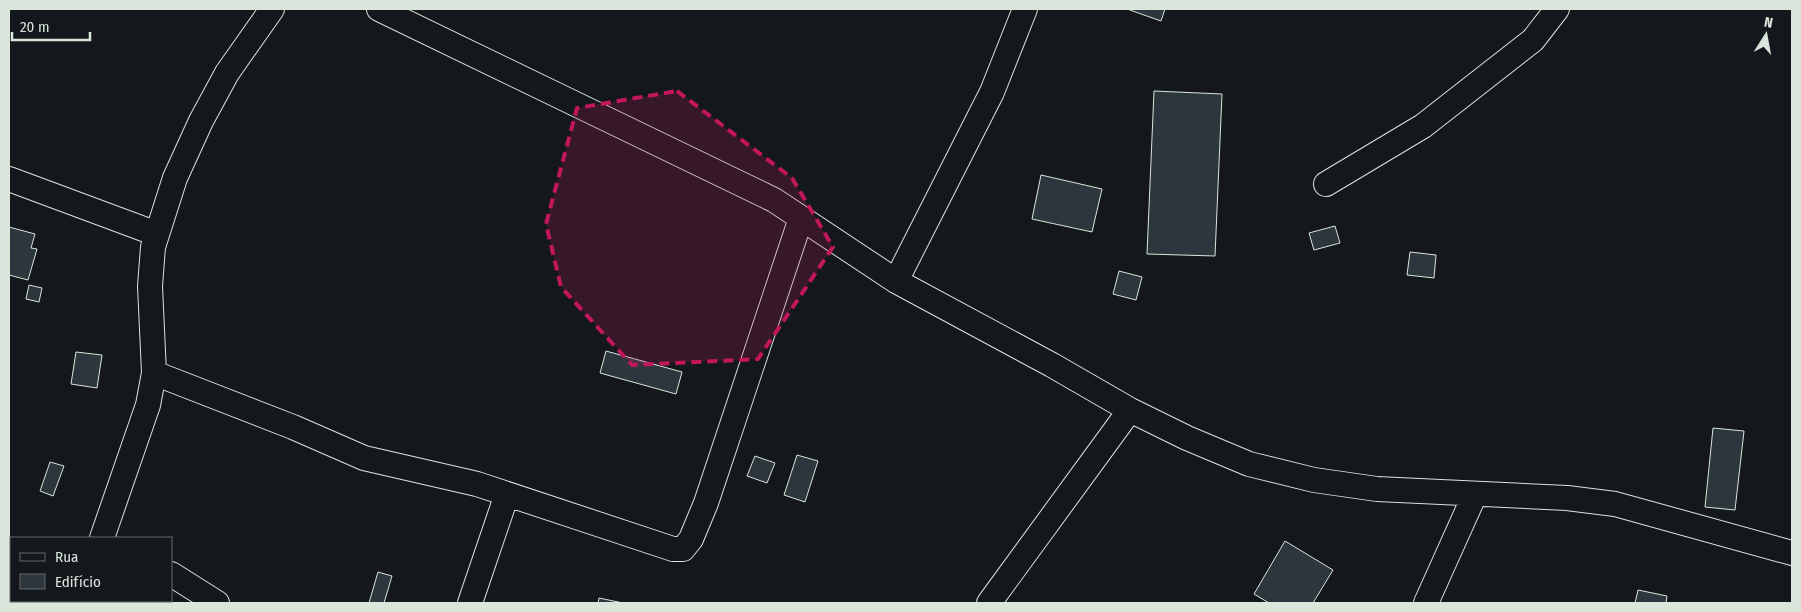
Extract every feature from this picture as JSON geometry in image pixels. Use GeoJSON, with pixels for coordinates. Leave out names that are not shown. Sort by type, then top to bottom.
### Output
{"type":"FeatureCollection","features":[{"type":"Feature","properties":{"kind":"street"},"geometry":{"type":"LineString","coordinates":[[102,537],[148,405],[154,373],[150,286],[153,247],[157,234],[175,178],[201,121],[228,72],[272,9]]}},
{"type":"Feature","properties":{"kind":"street"},"geometry":{"type":"LineString","coordinates":[[380,9],[774,200],[896,281],[1052,365],[1130,410],[1187,438],[1249,464],[1305,478],[1377,490],[1567,498],[1615,504],[1792,553]]}},
{"type":"Feature","properties":{"kind":"street"},"geometry":{"type":"LineString","coordinates":[[896,281],[992,92],[1025,9]]}},
{"type":"Feature","properties":{"kind":"street"},"geometry":{"type":"LineString","coordinates":[[1326,184],[1423,126],[1532,40],[1557,9]]}},
{"type":"Feature","properties":{"kind":"street"},"geometry":{"type":"LineString","coordinates":[[9,179],[157,234]]}},
{"type":"Feature","properties":{"kind":"street"},"geometry":{"type":"LineString","coordinates":[[154,373],[293,427],[364,458],[477,484],[674,549],[683,549],[691,539],[706,503],[801,218]]}},
{"type":"Feature","properties":{"kind":"street"},"geometry":{"type":"LineString","coordinates":[[989,603],[1130,410]]}},
{"type":"Feature","properties":{"kind":"street"},"geometry":{"type":"LineString","coordinates":[[470,603],[506,494]]}},
{"type":"Feature","properties":{"kind":"street"},"geometry":{"type":"LineString","coordinates":[[1426,603],[1475,494]]}},
{"type":"Feature","properties":{"kind":"street"},"geometry":{"type":"LineString","coordinates":[[172,575],[217,603]]}},
{"type":"Feature","properties":{"kind":"highlighted area"},"geometry":{"type":"Polygon","coordinates":[[[677,91],[792,178],[833,247],[758,359],[632,365],[561,287],[546,224],[577,108],[677,91]]]}},
{"type":"Feature","properties":{"kind":"building"},"geometry":{"type":"Polygon","coordinates":[[[1127,9],[1165,9],[1161,21],[1127,9]]]}},
{"type":"Feature","properties":{"kind":"building"},"geometry":{"type":"Polygon","coordinates":[[[1154,91],[1222,94],[1215,256],[1147,254],[1154,91]]]}},
{"type":"Feature","properties":{"kind":"building"},"geometry":{"type":"Polygon","coordinates":[[[1041,175],[1102,189],[1092,232],[1032,219],[1041,175]]]}},
{"type":"Feature","properties":{"kind":"building"},"geometry":{"type":"Polygon","coordinates":[[[1335,226],[1340,243],[1314,250],[1309,233],[1335,226]]]}},
{"type":"Feature","properties":{"kind":"building"},"geometry":{"type":"Polygon","coordinates":[[[9,227],[35,234],[31,248],[37,249],[28,280],[9,275],[9,227]]]}},
{"type":"Feature","properties":{"kind":"building"},"geometry":{"type":"Polygon","coordinates":[[[1410,252],[1436,255],[1434,278],[1407,275],[1410,252]]]}},
{"type":"Feature","properties":{"kind":"building"},"geometry":{"type":"Polygon","coordinates":[[[1119,271],[1142,277],[1136,300],[1113,294],[1119,271]]]}},
{"type":"Feature","properties":{"kind":"building"},"geometry":{"type":"Polygon","coordinates":[[[29,285],[42,288],[39,302],[26,299],[29,285]]]}},
{"type":"Feature","properties":{"kind":"building"},"geometry":{"type":"Polygon","coordinates":[[[606,351],[682,372],[676,394],[600,373],[606,351]]]}},
{"type":"Feature","properties":{"kind":"building"},"geometry":{"type":"Polygon","coordinates":[[[76,352],[102,355],[97,388],[71,384],[76,352]]]}},
{"type":"Feature","properties":{"kind":"building"},"geometry":{"type":"Polygon","coordinates":[[[1713,428],[1744,431],[1735,510],[1705,507],[1713,428]]]}},
{"type":"Feature","properties":{"kind":"building"},"geometry":{"type":"Polygon","coordinates":[[[797,455],[818,461],[805,502],[784,495],[797,455]]]}},
{"type":"Feature","properties":{"kind":"building"},"geometry":{"type":"Polygon","coordinates":[[[755,456],[775,463],[767,483],[747,476],[755,456]]]}},
{"type":"Feature","properties":{"kind":"building"},"geometry":{"type":"Polygon","coordinates":[[[50,462],[64,466],[53,496],[40,491],[50,462]]]}},
{"type":"Feature","properties":{"kind":"building"},"geometry":{"type":"Polygon","coordinates":[[[1285,541],[1333,570],[1313,603],[1269,603],[1254,594],[1285,541]]]}},
{"type":"Feature","properties":{"kind":"building"},"geometry":{"type":"Polygon","coordinates":[[[378,572],[392,576],[384,603],[369,603],[378,572]]]}},
{"type":"Feature","properties":{"kind":"building"},"geometry":{"type":"Polygon","coordinates":[[[1638,590],[1667,596],[1666,603],[1635,603],[1638,590]]]}},
{"type":"Feature","properties":{"kind":"building"},"geometry":{"type":"Polygon","coordinates":[[[599,598],[623,603],[598,603],[599,598]]]}}]}
